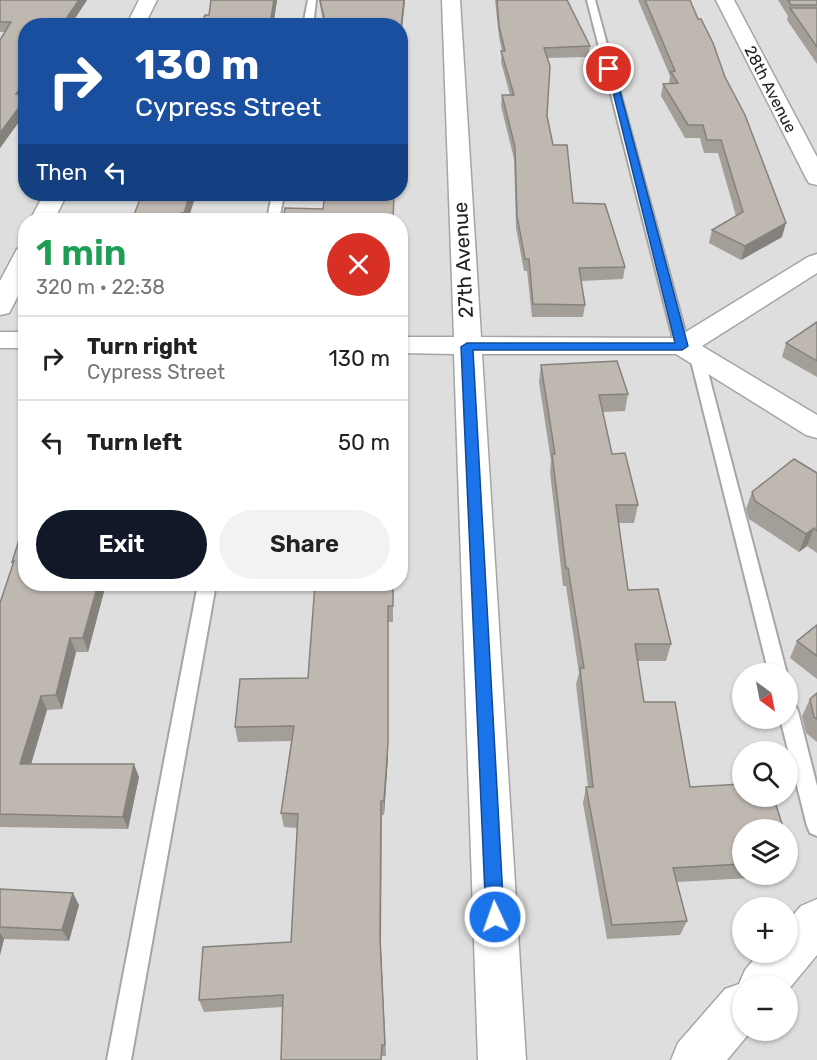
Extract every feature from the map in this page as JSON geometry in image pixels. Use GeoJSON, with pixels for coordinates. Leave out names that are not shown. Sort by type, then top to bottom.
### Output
{"type":"FeatureCollection","features":[{"type":"Feature","properties":{"kind":"street"},"geometry":{"type":"LineString","coordinates":[[139,18],[148,0]]}},
{"type":"Feature","properties":{"kind":"street","name":"27th Avenue"},"geometry":{"type":"LineString","coordinates":[[451,0],[502,1060]]}},
{"type":"Feature","properties":{"kind":"street","name":"28th Avenue"},"geometry":{"type":"LineString","coordinates":[[725,0],[817,178]]}},
{"type":"Feature","properties":{"kind":"street"},"geometry":{"type":"LineString","coordinates":[[689,351],[817,262]]}},
{"type":"Feature","properties":{"kind":"street"},"geometry":{"type":"LineString","coordinates":[[0,307],[18,270]]}},
{"type":"Feature","properties":{"kind":"street"},"geometry":{"type":"LineString","coordinates":[[0,340],[18,340]]}},
{"type":"Feature","properties":{"kind":"street"},"geometry":{"type":"LineString","coordinates":[[408,345],[689,351],[817,428]]}},
{"type":"Feature","properties":{"kind":"street"},"geometry":{"type":"LineString","coordinates":[[770,975],[817,921]]}},
{"type":"Feature","properties":{"kind":"street"},"geometry":{"type":"LineString","coordinates":[[695,1060],[732,1017]]}},
{"type":"Feature","properties":{"kind":"lane"},"geometry":{"type":"LineString","coordinates":[[309,18],[312,0]]}},
{"type":"Feature","properties":{"kind":"lane"},"geometry":{"type":"LineString","coordinates":[[591,0],[775,663]]}},
{"type":"Feature","properties":{"kind":"lane"},"geometry":{"type":"LineString","coordinates":[[119,1060],[206,591]]}},
{"type":"Feature","properties":{"kind":"lane"},"geometry":{"type":"LineString","coordinates":[[793,729],[817,826]]}},
{"type":"Feature","properties":{"kind":"shaded area"},"geometry":{"type":"Polygon","coordinates":[[[0,0],[817,0],[817,1060],[0,1060],[0,0]]]}},
{"type":"Feature","properties":{"kind":"building"},"geometry":{"type":"Polygon","coordinates":[[[0,0],[79,0],[67,18],[18,18],[18,91],[16,94],[18,94],[18,109],[0,133],[0,40],[11,22],[0,22],[0,0]]]}},
{"type":"Feature","properties":{"kind":"building"},"geometry":{"type":"Polygon","coordinates":[[[211,0],[274,0],[271,18],[204,18],[205,15],[209,15],[211,0]]]}},
{"type":"Feature","properties":{"kind":"building"},"geometry":{"type":"Polygon","coordinates":[[[320,0],[404,0],[402,18],[324,18],[320,0]]]}},
{"type":"Feature","properties":{"kind":"building"},"geometry":{"type":"Polygon","coordinates":[[[497,0],[567,0],[590,46],[544,48],[550,66],[547,116],[553,145],[567,145],[573,203],[605,204],[625,267],[579,268],[585,305],[533,304],[529,259],[525,259],[517,216],[515,147],[502,95],[514,95],[501,51],[505,51],[499,26],[497,0]]]}},
{"type":"Feature","properties":{"kind":"building"},"geometry":{"type":"Polygon","coordinates":[[[645,0],[690,0],[698,19],[701,19],[713,43],[725,77],[745,115],[786,223],[745,246],[712,230],[743,212],[721,140],[707,140],[703,125],[688,125],[663,84],[678,83],[671,72],[675,71],[645,0]]]}},
{"type":"Feature","properties":{"kind":"building"},"geometry":{"type":"Polygon","coordinates":[[[788,0],[817,0],[817,5],[791,5],[788,0]]]}},
{"type":"Feature","properties":{"kind":"building"},"geometry":{"type":"Polygon","coordinates":[[[790,8],[817,8],[817,47],[790,8]]]}},
{"type":"Feature","properties":{"kind":"building"},"geometry":{"type":"Polygon","coordinates":[[[139,201],[188,201],[184,213],[135,213],[139,201]]]}},
{"type":"Feature","properties":{"kind":"building"},"geometry":{"type":"Polygon","coordinates":[[[324,201],[394,201],[393,213],[284,213],[285,208],[323,209],[324,201]]]}},
{"type":"Feature","properties":{"kind":"building"},"geometry":{"type":"Polygon","coordinates":[[[817,322],[817,361],[786,343],[817,322]]]}},
{"type":"Feature","properties":{"kind":"building"},"geometry":{"type":"Polygon","coordinates":[[[617,361],[628,394],[599,395],[612,454],[625,453],[638,505],[616,505],[628,590],[658,589],[671,644],[635,644],[644,702],[675,702],[690,787],[732,785],[732,807],[777,807],[780,819],[732,819],[732,865],[673,868],[687,921],[612,925],[586,787],[593,787],[580,668],[584,668],[568,568],[566,568],[552,454],[555,454],[541,365],[617,361]]]}},
{"type":"Feature","properties":{"kind":"building"},"geometry":{"type":"Polygon","coordinates":[[[794,459],[817,473],[817,531],[814,528],[806,534],[755,501],[752,492],[794,459]]]}},
{"type":"Feature","properties":{"kind":"building"},"geometry":{"type":"Polygon","coordinates":[[[18,543],[18,591],[96,591],[83,638],[70,638],[56,695],[41,696],[20,764],[134,764],[123,817],[0,814],[0,603],[14,561],[12,562],[18,543]]]}},
{"type":"Feature","properties":{"kind":"building"},"geometry":{"type":"Polygon","coordinates":[[[314,591],[393,591],[393,606],[388,606],[388,743],[384,801],[381,801],[380,938],[385,1045],[382,1045],[381,1060],[281,1060],[283,995],[199,1000],[203,947],[291,942],[298,814],[281,813],[294,726],[235,727],[240,679],[308,678],[314,591]]]}},
{"type":"Feature","properties":{"kind":"building"},"geometry":{"type":"Polygon","coordinates":[[[817,625],[817,656],[797,641],[817,625]]]}},
{"type":"Feature","properties":{"kind":"building"},"geometry":{"type":"Polygon","coordinates":[[[817,693],[817,719],[814,717],[810,699],[817,693]]]}},
{"type":"Feature","properties":{"kind":"building"},"geometry":{"type":"Polygon","coordinates":[[[0,889],[73,893],[62,930],[0,927],[0,889]]]}},
{"type":"Feature","properties":{"kind":"route"},"geometry":{"type":"LineString","coordinates":[[495,917],[467,347],[682,346],[609,69]]}}]}
